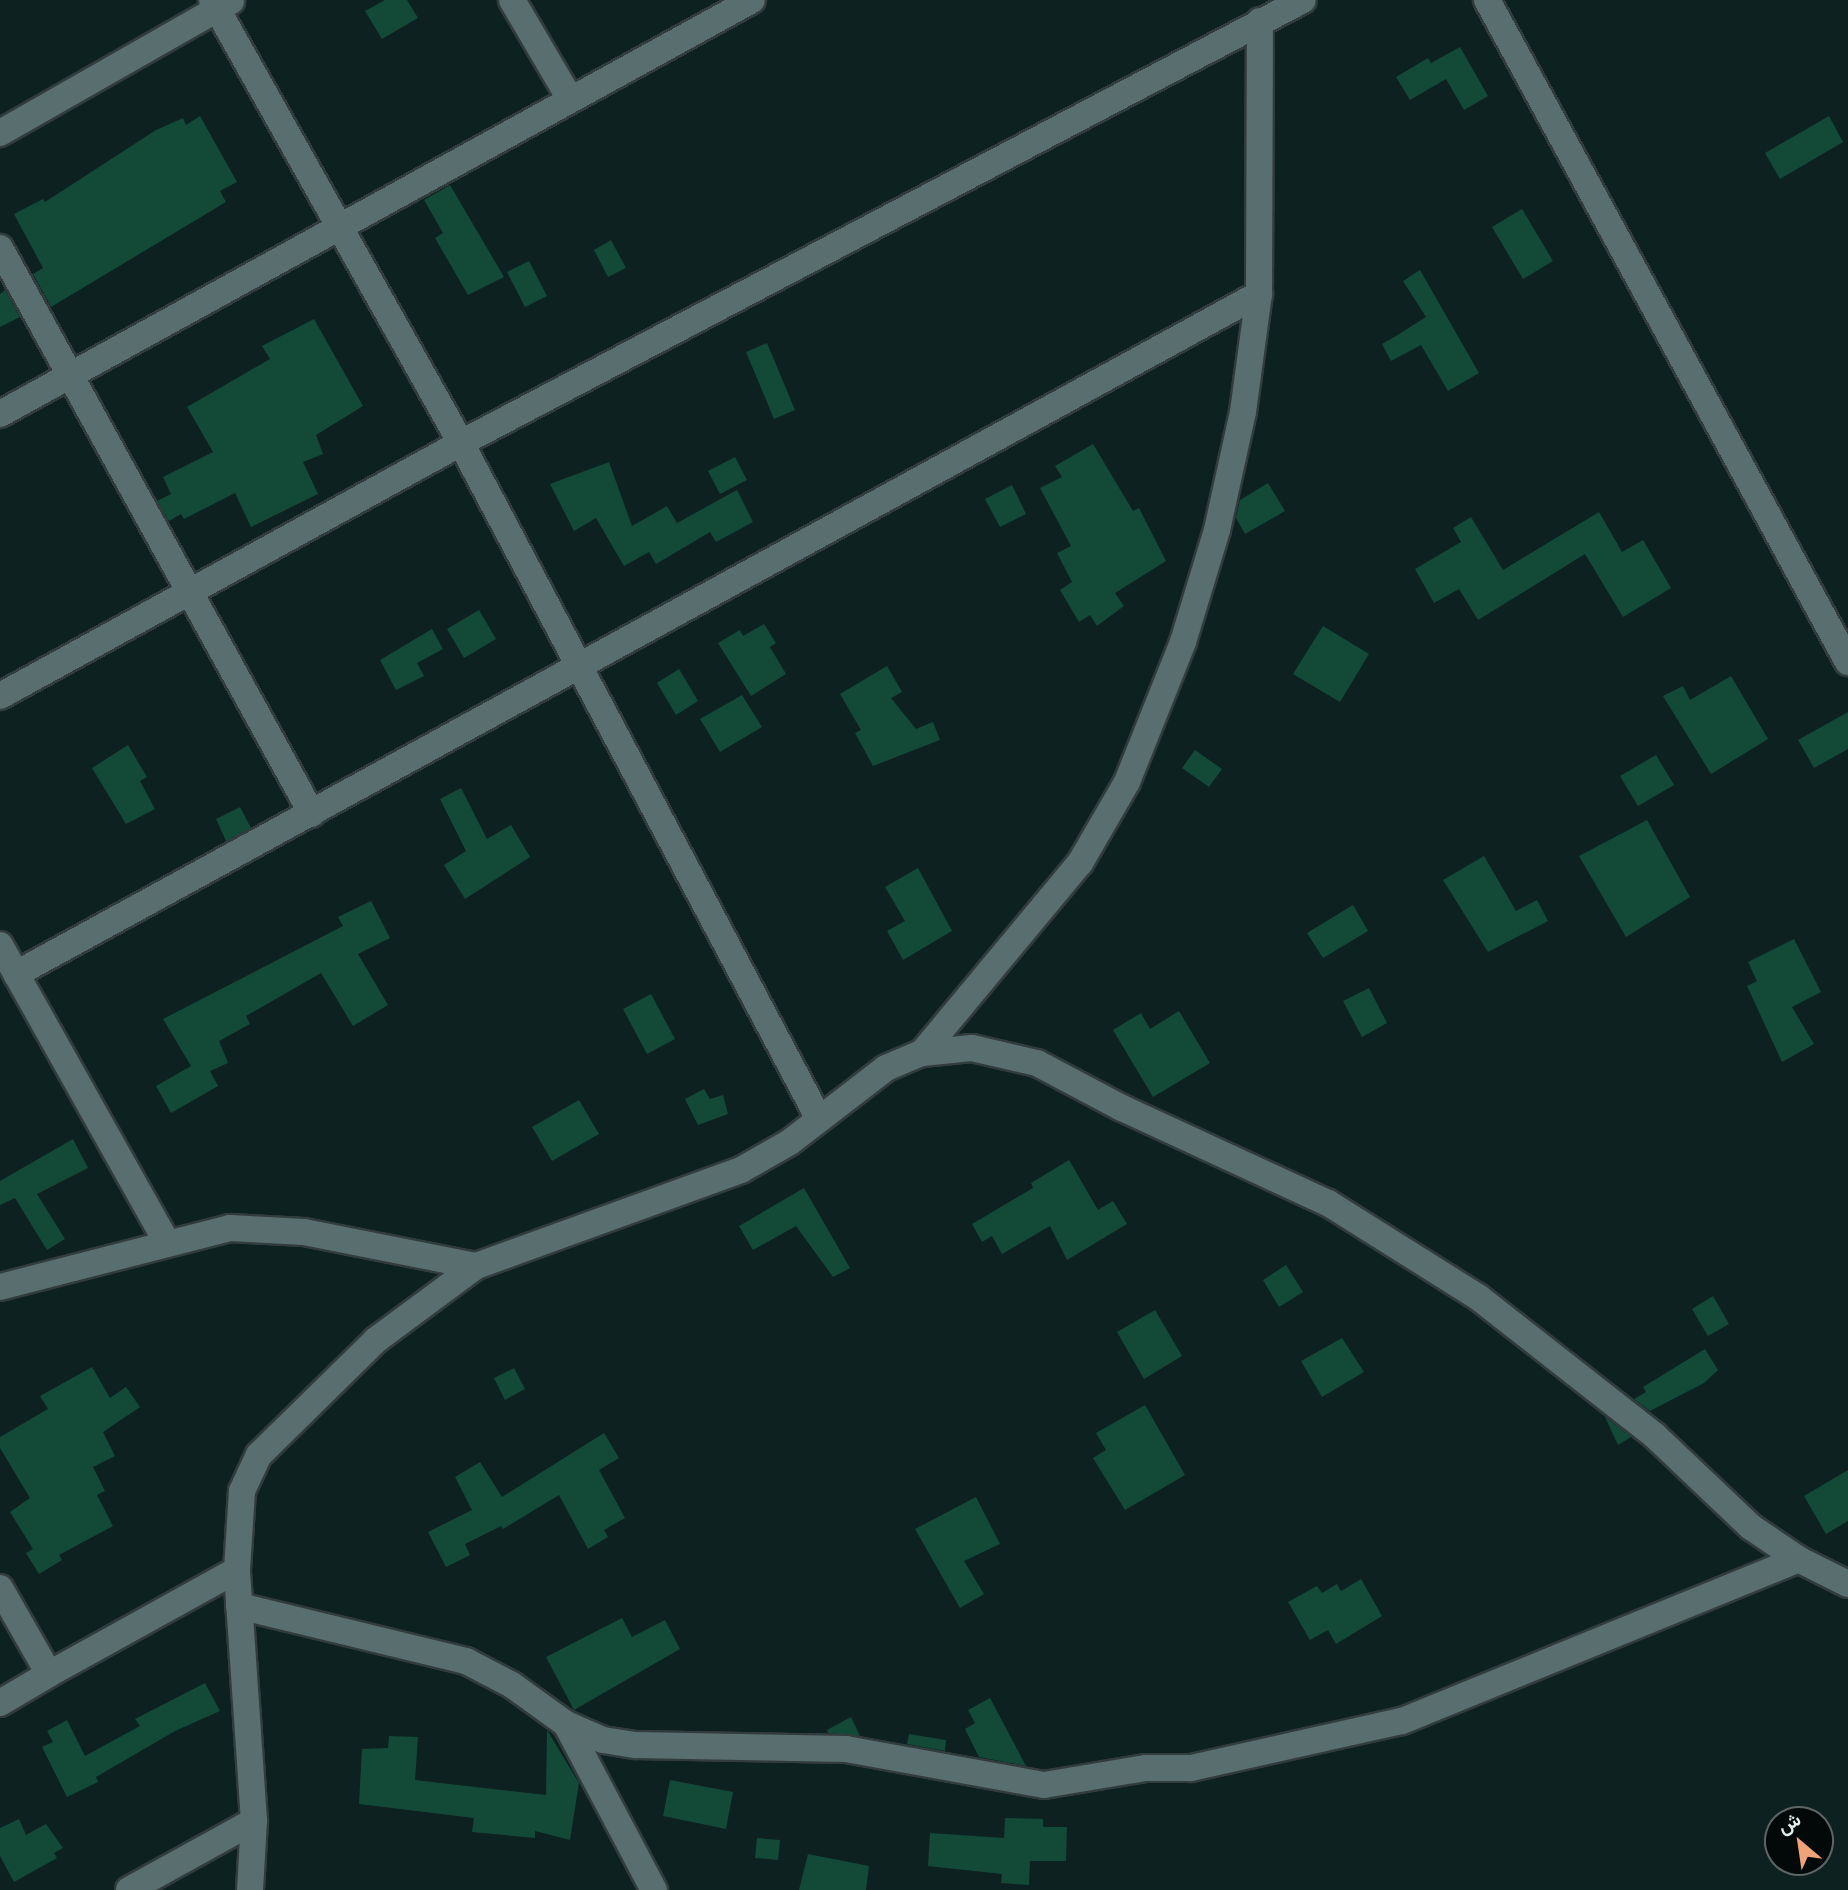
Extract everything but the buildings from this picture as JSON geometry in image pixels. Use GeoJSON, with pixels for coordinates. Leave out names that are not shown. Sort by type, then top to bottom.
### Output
{"type":"FeatureCollection","features":[{"type":"Feature","properties":{"kind":"street"},"geometry":{"type":"LineString","coordinates":[[512,0],[569,97]]}},
{"type":"Feature","properties":{"kind":"street"},"geometry":{"type":"LineString","coordinates":[[0,414],[569,97],[752,0]]}},
{"type":"Feature","properties":{"kind":"street"},"geometry":{"type":"LineString","coordinates":[[0,696],[194,593],[461,443],[1303,0]]}},
{"type":"Feature","properties":{"kind":"street"},"geometry":{"type":"LineString","coordinates":[[1486,0],[1848,662]]}},
{"type":"Feature","properties":{"kind":"street"},"geometry":{"type":"LineString","coordinates":[[0,133],[220,3],[339,226],[461,443],[819,1119]]}},
{"type":"Feature","properties":{"kind":"street"},"geometry":{"type":"LineString","coordinates":[[922,1053],[1080,863],[1127,782],[1183,642],[1217,530],[1243,412],[1259,293],[1260,21]]}},
{"type":"Feature","properties":{"kind":"street"},"geometry":{"type":"LineString","coordinates":[[0,248],[194,593],[312,814]]}},
{"type":"Feature","properties":{"kind":"street"},"geometry":{"type":"LineString","coordinates":[[16,974],[581,668],[1259,293]]}},
{"type":"Feature","properties":{"kind":"street"},"geometry":{"type":"LineString","coordinates":[[0,945],[167,1242]]}},
{"type":"Feature","properties":{"kind":"street"},"geometry":{"type":"LineString","coordinates":[[250,1890],[254,1821],[237,1570],[242,1491],[260,1455],[376,1340],[476,1266],[741,1170],[819,1119],[886,1068],[922,1053],[972,1048],[1037,1063],[1122,1108],[1328,1203],[1478,1297],[1654,1435],[1751,1527],[1798,1559],[1848,1584]]}},
{"type":"Feature","properties":{"kind":"street"},"geometry":{"type":"LineString","coordinates":[[0,1287],[230,1228],[304,1232],[476,1266]]}},
{"type":"Feature","properties":{"kind":"street"},"geometry":{"type":"LineString","coordinates":[[239,1606],[466,1661],[512,1685],[566,1724],[603,1740],[636,1745],[846,1749],[1044,1785],[1146,1768],[1191,1768],[1402,1721],[1798,1559]]}},
{"type":"Feature","properties":{"kind":"street"},"geometry":{"type":"LineString","coordinates":[[0,1703],[237,1570]]}},
{"type":"Feature","properties":{"kind":"street"},"geometry":{"type":"LineString","coordinates":[[0,1588],[9,1617],[49,1674]]}},
{"type":"Feature","properties":{"kind":"street"},"geometry":{"type":"LineString","coordinates":[[566,1724],[654,1890]]}},
{"type":"Feature","properties":{"kind":"street"},"geometry":{"type":"LineString","coordinates":[[129,1890],[254,1821]]}}]}
